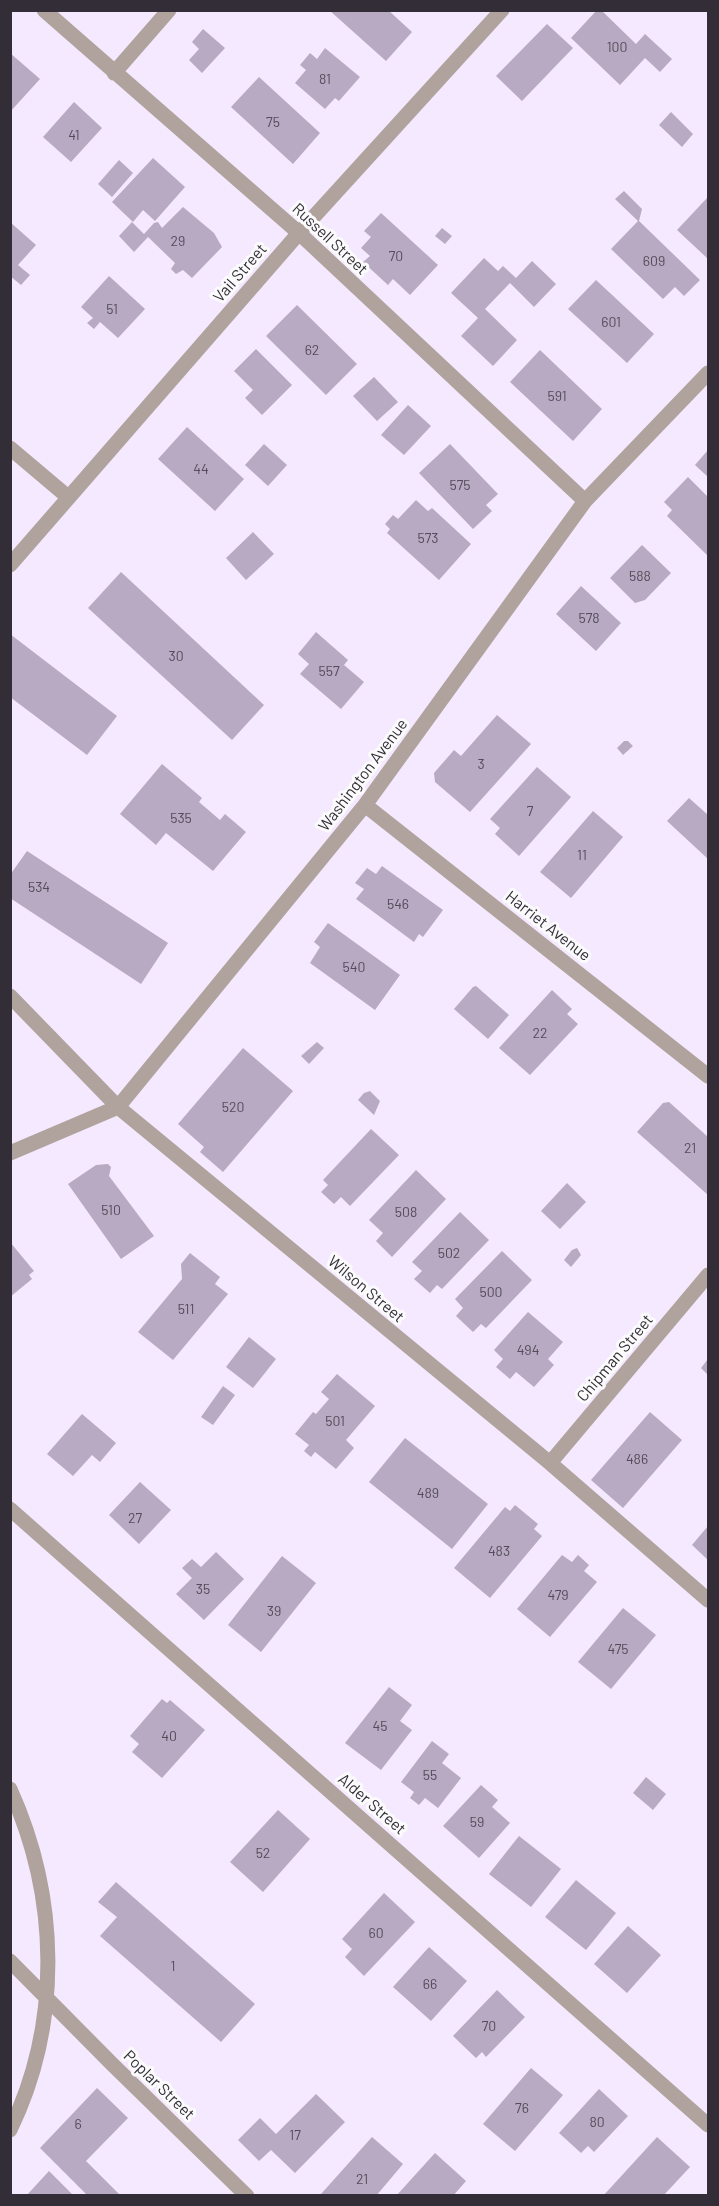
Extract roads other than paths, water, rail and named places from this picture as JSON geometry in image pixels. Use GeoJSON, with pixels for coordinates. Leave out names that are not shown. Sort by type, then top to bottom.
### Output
{"type":"FeatureCollection","features":[{"type":"Feature","properties":{"kind":"street","name":"Russell Street"},"geometry":{"type":"LineString","coordinates":[[44,10],[298,233],[585,501]]}},
{"type":"Feature","properties":{"kind":"street"},"geometry":{"type":"LineString","coordinates":[[114,73],[169,10]]}},
{"type":"Feature","properties":{"kind":"street","name":"Vail Street"},"geometry":{"type":"LineString","coordinates":[[10,565],[298,233],[502,10]]}},
{"type":"Feature","properties":{"kind":"street","name":"Washington Avenue"},"geometry":{"type":"LineString","coordinates":[[10,1153],[118,1107],[365,805],[585,501],[708,373]]}},
{"type":"Feature","properties":{"kind":"street"},"geometry":{"type":"LineString","coordinates":[[10,448],[68,497]]}},
{"type":"Feature","properties":{"kind":"street","name":"Harriet Avenue"},"geometry":{"type":"LineString","coordinates":[[365,805],[708,1076]]}},
{"type":"Feature","properties":{"kind":"street","name":"Wilson Street"},"geometry":{"type":"LineString","coordinates":[[10,996],[118,1107],[550,1463],[708,1600]]}},
{"type":"Feature","properties":{"kind":"street","name":"Chipman Street"},"geometry":{"type":"LineString","coordinates":[[550,1463],[708,1275]]}},
{"type":"Feature","properties":{"kind":"street","name":"Alder Street"},"geometry":{"type":"LineString","coordinates":[[10,1509],[708,2125]]}},
{"type":"Feature","properties":{"kind":"street"},"geometry":{"type":"LineString","coordinates":[[10,1789],[28,1835],[42,1895],[48,1954],[43,2036],[28,2089],[10,2130]]}},
{"type":"Feature","properties":{"kind":"street","name":"Poplar Street"},"geometry":{"type":"LineString","coordinates":[[10,1961],[247,2196]]}}]}
